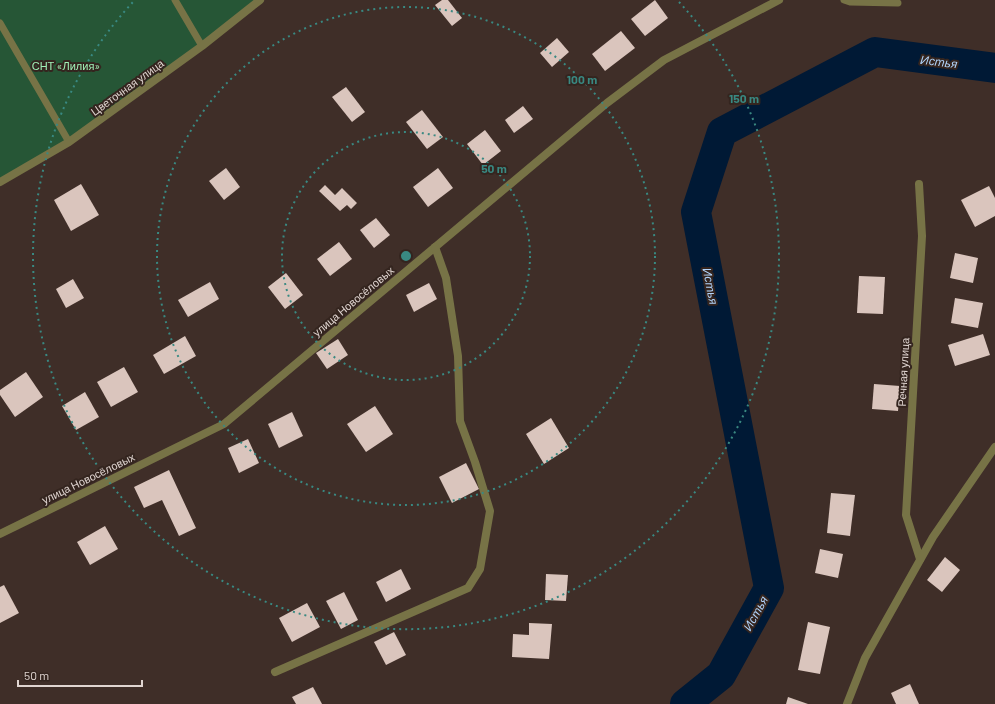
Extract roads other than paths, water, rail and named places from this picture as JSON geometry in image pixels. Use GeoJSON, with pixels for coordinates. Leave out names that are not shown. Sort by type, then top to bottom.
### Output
{"type":"FeatureCollection","features":[{"type":"Feature","properties":{"kind":"street","name":"Цветочная улица"},"geometry":{"type":"LineString","coordinates":[[0,182],[69,142],[202,46],[260,0]]}},
{"type":"Feature","properties":{"kind":"street","name":"улица Новосёловых"},"geometry":{"type":"LineString","coordinates":[[0,534],[224,424],[607,103],[664,60],[780,0]]}},
{"type":"Feature","properties":{"kind":"street","name":"Речная улица"},"geometry":{"type":"LineString","coordinates":[[919,184],[922,236],[906,515],[920,559]]}},
{"type":"Feature","properties":{"kind":"street"},"geometry":{"type":"LineString","coordinates":[[275,672],[468,588],[480,569],[490,511],[475,462],[460,421],[458,356],[446,278],[435,247]]}},
{"type":"Feature","properties":{"kind":"street"},"geometry":{"type":"LineString","coordinates":[[846,704],[865,658],[920,559],[933,537],[995,447]]}},
{"type":"Feature","properties":{"kind":"lane"},"geometry":{"type":"LineString","coordinates":[[175,0],[202,46]]}},
{"type":"Feature","properties":{"kind":"lane"},"geometry":{"type":"LineString","coordinates":[[844,0],[850,2],[898,3]]}},
{"type":"Feature","properties":{"kind":"lane"},"geometry":{"type":"LineString","coordinates":[[0,23],[69,142]]}},
{"type":"Feature","properties":{"kind":"waterway","name":"Истья"},"geometry":{"type":"LineString","coordinates":[[685,704],[721,675],[769,588],[696,212],[722,132],[875,52],[995,68]]}},
{"type":"Feature","properties":{"kind":"park label","name":"СНТ «Лилия»"},"geometry":{"type":"Point","coordinates":[66,65]}}]}
